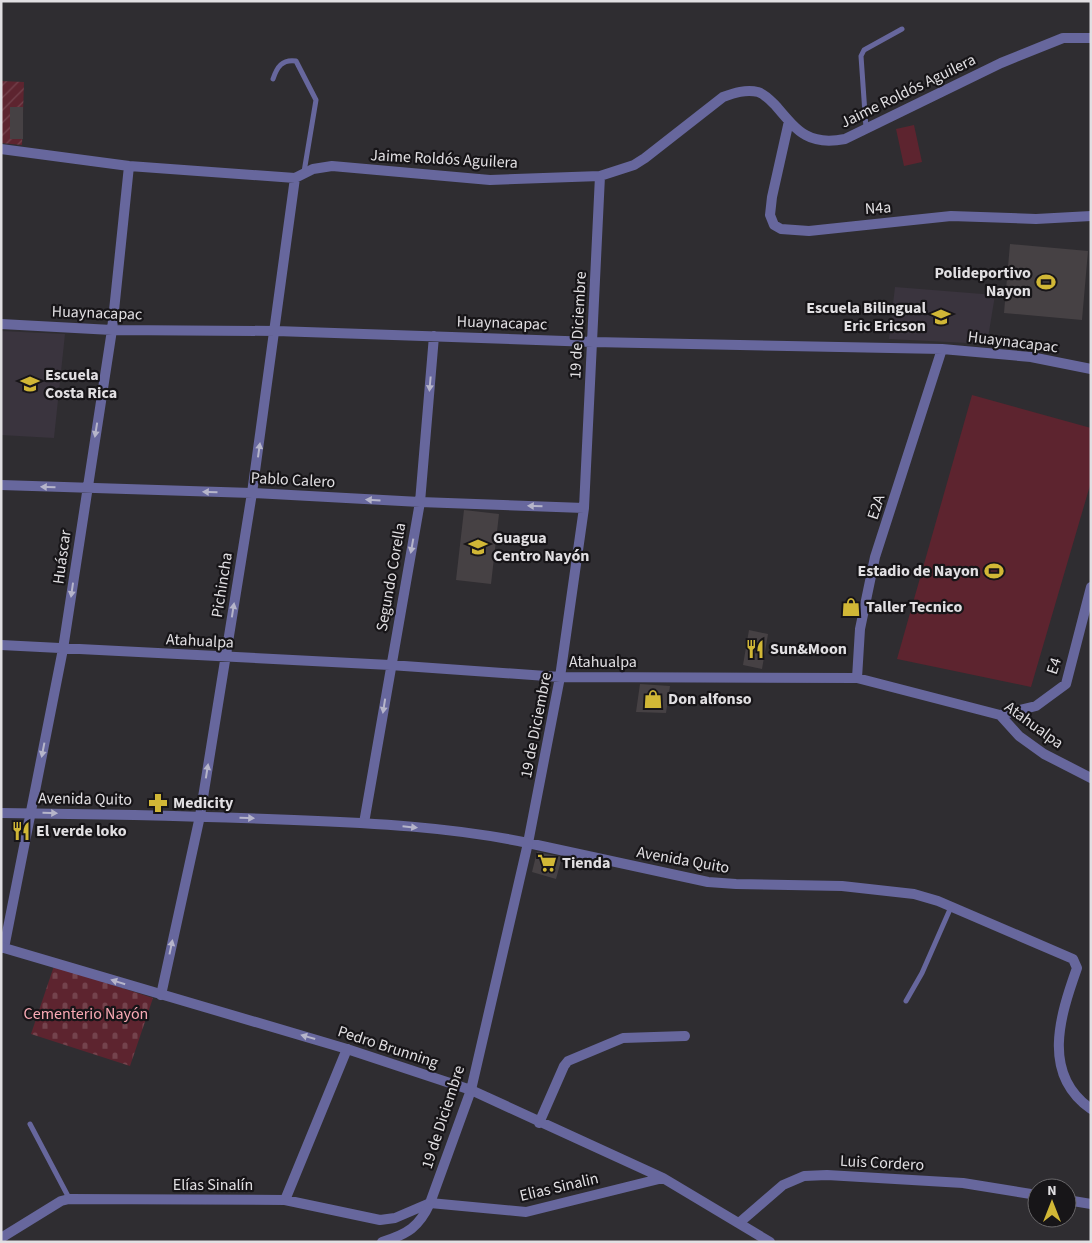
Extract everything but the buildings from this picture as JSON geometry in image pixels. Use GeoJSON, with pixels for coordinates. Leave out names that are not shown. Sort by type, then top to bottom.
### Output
{"type":"FeatureCollection","features":[{"type":"Feature","properties":{"kind":"street","name":"Jaime Roldós Aguilera"},"geometry":{"type":"LineString","coordinates":[[1,149],[129,166],[299,176],[313,168],[332,166],[490,180],[600,176],[634,165],[723,97],[737,92],[759,92],[769,98],[789,121],[812,140],[828,142],[845,139],[1001,63],[1036,48],[1063,38],[1091,38]]}},
{"type":"Feature","properties":{"kind":"street","name":"N4a"},"geometry":{"type":"LineString","coordinates":[[789,121],[772,197],[770,215],[774,225],[780,228],[809,231],[952,216],[1036,219],[1091,216]]}},
{"type":"Feature","properties":{"kind":"street","name":"Huáscar"},"geometry":{"type":"LineString","coordinates":[[2,947],[31,813],[63,649],[112,330],[129,166]]}},
{"type":"Feature","properties":{"kind":"street","name":"Pichincha"},"geometry":{"type":"LineString","coordinates":[[161,995],[200,816],[252,493],[299,176]]}},
{"type":"Feature","properties":{"kind":"street","name":"19 de Diciembre"},"geometry":{"type":"LineString","coordinates":[[388,1241],[416,1226],[423,1219],[471,1090],[528,843],[560,677],[584,508],[600,176]]}},
{"type":"Feature","properties":{"kind":"street","name":"Huaynacapac"},"geometry":{"type":"LineString","coordinates":[[1,324],[112,330],[276,331],[593,342],[942,349],[1031,357],[1091,369]]}},
{"type":"Feature","properties":{"kind":"street","name":"Segundo Corella"},"geometry":{"type":"LineString","coordinates":[[364,823],[390,665],[420,502],[434,336]]}},
{"type":"Feature","properties":{"kind":"street","name":"E2A"},"geometry":{"type":"LineString","coordinates":[[857,678],[860,629],[876,557],[942,349]]}},
{"type":"Feature","properties":{"kind":"street","name":"Pablo Calero"},"geometry":{"type":"LineString","coordinates":[[1,485],[252,493],[584,508]]}},
{"type":"Feature","properties":{"kind":"street","name":"E4"},"geometry":{"type":"LineString","coordinates":[[1000,715],[1036,706],[1066,684],[1091,587]]}},
{"type":"Feature","properties":{"kind":"street","name":"Atahualpa"},"geometry":{"type":"LineString","coordinates":[[1,645],[390,665],[560,677],[857,678],[1000,715],[1019,736],[1044,754],[1091,778]]}},
{"type":"Feature","properties":{"kind":"street","name":"Avenida Quito"},"geometry":{"type":"LineString","coordinates":[[1,813],[200,816],[364,823],[493,837],[528,843],[708,882],[842,886],[914,894],[951,907],[1073,959],[1076,963],[1060,1029],[1059,1056],[1068,1086],[1088,1107]]}},
{"type":"Feature","properties":{"kind":"street","name":"Pedro Brunning"},"geometry":{"type":"LineString","coordinates":[[2,947],[347,1048],[471,1090],[539,1123],[662,1178],[770,1242]]}},
{"type":"Feature","properties":{"kind":"street"},"geometry":{"type":"LineString","coordinates":[[539,1123],[564,1066],[568,1061],[623,1038],[685,1036]]}},
{"type":"Feature","properties":{"kind":"street"},"geometry":{"type":"LineString","coordinates":[[285,1200],[347,1048]]}},
{"type":"Feature","properties":{"kind":"street","name":"Luis Cordero"},"geometry":{"type":"LineString","coordinates":[[740,1223],[783,1185],[804,1176],[826,1175],[963,1183],[1027,1193]]}},
{"type":"Feature","properties":{"kind":"street","name":"Elias Sinalin"},"geometry":{"type":"LineString","coordinates":[[430,1203],[526,1212],[662,1178]]}},
{"type":"Feature","properties":{"kind":"street","name":"Elías Sinalín"},"geometry":{"type":"LineString","coordinates":[[1,1238],[61,1201],[69,1199],[285,1200],[380,1220],[395,1218],[430,1203]]}},
{"type":"Feature","properties":{"kind":"street"},"geometry":{"type":"LineString","coordinates":[[1077,1202],[1091,1204]]}},
{"type":"Feature","properties":{"kind":"lane"},"geometry":{"type":"LineString","coordinates":[[866,128],[861,56],[864,50],[902,29]]}},
{"type":"Feature","properties":{"kind":"lane"},"geometry":{"type":"LineString","coordinates":[[272,79],[276,69],[281,64],[289,60],[296,61],[316,100],[299,176]]}},
{"type":"Feature","properties":{"kind":"lane"},"geometry":{"type":"LineString","coordinates":[[906,1001],[922,973],[951,907]]}},
{"type":"Feature","properties":{"kind":"lane"},"geometry":{"type":"LineString","coordinates":[[30,1124],[69,1199]]}},
{"type":"Feature","properties":{"kind":"shaded area","name":"Escuela Bilingual Eric Ericson"},"geometry":{"type":"Polygon","coordinates":[[[895,287],[995,295],[987,344],[889,339],[895,287]]]}},
{"type":"Feature","properties":{"kind":"shaded area","name":"Escuela Costa Rica"},"geometry":{"type":"Polygon","coordinates":[[[1,331],[65,334],[54,438],[1,435],[1,331]]]}},
{"type":"Feature","properties":{"kind":"green space"},"geometry":{"type":"Polygon","coordinates":[[[1,81],[24,82],[22,145],[1,143],[1,81]]]}},
{"type":"Feature","properties":{"kind":"green space"},"geometry":{"type":"Polygon","coordinates":[[[914,125],[922,162],[904,166],[896,129],[914,125]]]}},
{"type":"Feature","properties":{"kind":"green space","name":"Estadio de Nayon"},"geometry":{"type":"Polygon","coordinates":[[[972,395],[1091,428],[1091,482],[1031,687],[897,659],[972,395]]]}},
{"type":"Feature","properties":{"kind":"green space","name":"Cementerio Nayón"},"geometry":{"type":"Polygon","coordinates":[[[54,966],[153,998],[130,1066],[31,1034],[54,966]]]}},
{"type":"Feature","properties":{"kind":"place","name":"Polideportivo Nayon"},"geometry":{"type":"Point","coordinates":[1046,282]}},
{"type":"Feature","properties":{"kind":"place","name":"Escuela Bilingual Eric Ericson"},"geometry":{"type":"Point","coordinates":[941,317]}},
{"type":"Feature","properties":{"kind":"place","name":"Escuela Costa Rica"},"geometry":{"type":"Point","coordinates":[30,384]}},
{"type":"Feature","properties":{"kind":"place","name":"Guagua Centro Nayón"},"geometry":{"type":"Point","coordinates":[478,547]}},
{"type":"Feature","properties":{"kind":"place","name":"Estadio de Nayon"},"geometry":{"type":"Point","coordinates":[994,571]}},
{"type":"Feature","properties":{"kind":"place","name":"Taller Tecnico"},"geometry":{"type":"Point","coordinates":[851,607]}},
{"type":"Feature","properties":{"kind":"place","name":"Sun&Moon"},"geometry":{"type":"Point","coordinates":[755,649]}},
{"type":"Feature","properties":{"kind":"place","name":"Don alfonso"},"geometry":{"type":"Point","coordinates":[653,699]}},
{"type":"Feature","properties":{"kind":"place","name":"Medicity"},"geometry":{"type":"Point","coordinates":[158,803]}},
{"type":"Feature","properties":{"kind":"place","name":"El verde loko"},"geometry":{"type":"Point","coordinates":[21,831]}},
{"type":"Feature","properties":{"kind":"place","name":"Tienda"},"geometry":{"type":"Point","coordinates":[547,863]}}]}
